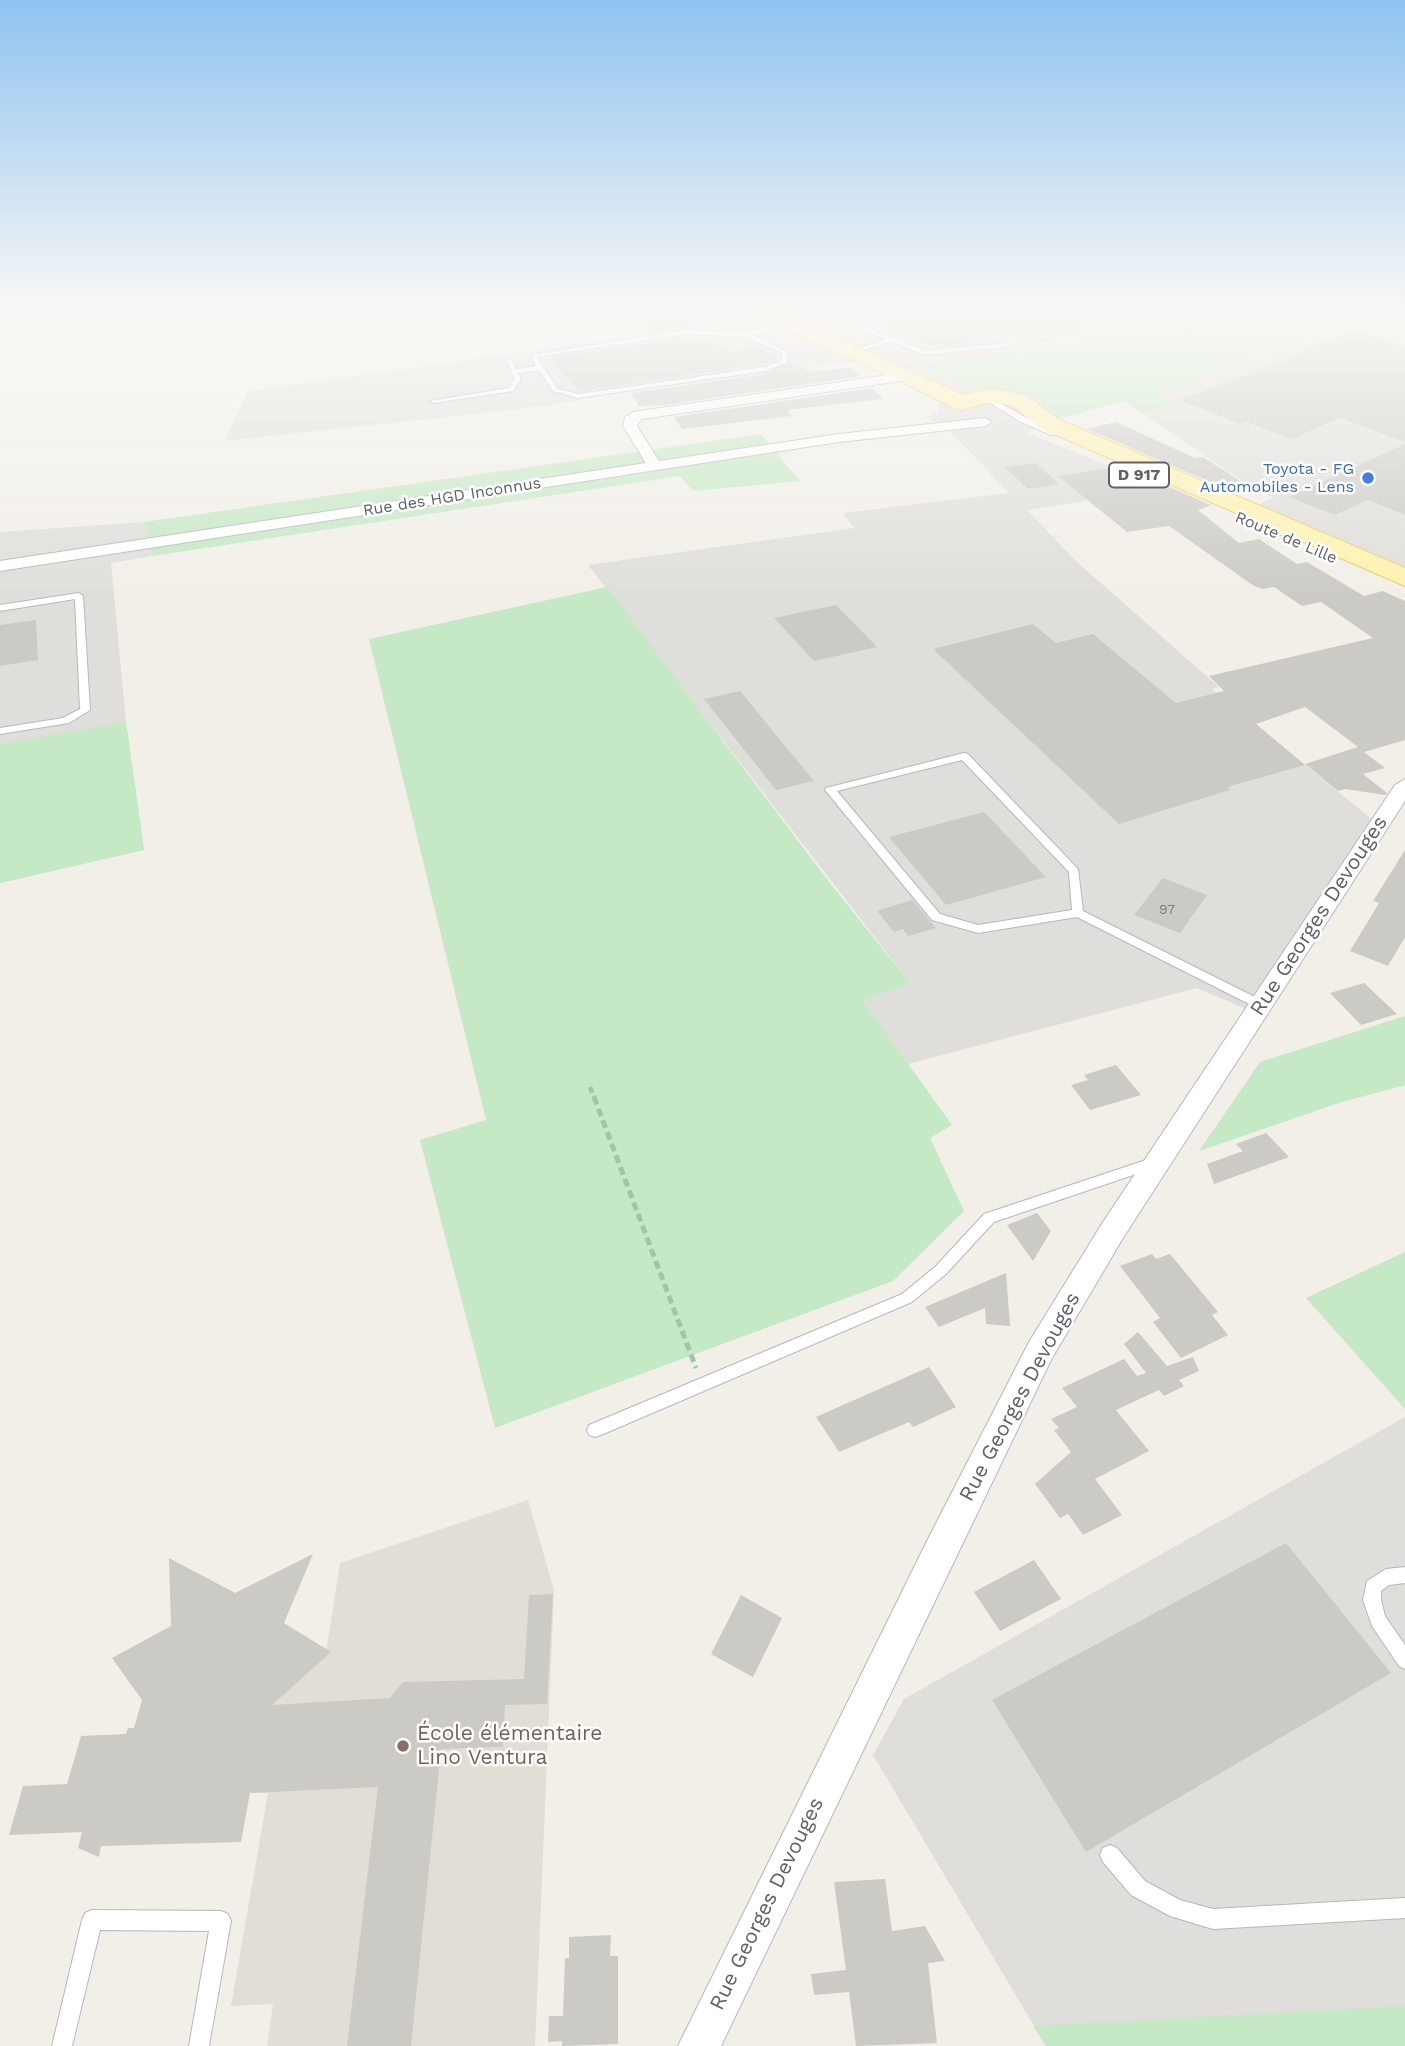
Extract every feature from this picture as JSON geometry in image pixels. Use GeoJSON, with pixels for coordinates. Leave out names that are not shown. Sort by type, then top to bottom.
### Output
{"type":"FeatureCollection","features":[{"type":"Feature","properties":{"kind":"main road"},"geometry":{"type":"LineString","coordinates":[[973,406],[985,422],[1021,417],[1016,406]]}},
{"type":"Feature","properties":{"kind":"main road","name":"Route de Lille"},"geometry":{"type":"LineString","coordinates":[[1021,417],[1049,424],[1405,578]]}},
{"type":"Feature","properties":{"kind":"main road","name":"Route de Lille"},"geometry":{"type":"LineString","coordinates":[[1021,417],[1266,530],[1405,590]]}},
{"type":"Feature","properties":{"kind":"street"},"geometry":{"type":"LineString","coordinates":[[654,466],[630,426],[630,420],[638,415],[697,406]]}},
{"type":"Feature","properties":{"kind":"street","name":"Rue des HGD Inconnus"},"geometry":{"type":"LineString","coordinates":[[905,433],[942,421],[963,406]]}},
{"type":"Feature","properties":{"kind":"street","name":"Rue des HGD Inconnus"},"geometry":{"type":"LineString","coordinates":[[0,566],[839,438],[905,433],[985,422]]}},
{"type":"Feature","properties":{"kind":"street","name":"Rue Georges Devouges"},"geometry":{"type":"LineString","coordinates":[[699,2046],[927,1575],[1040,1352],[1113,1230],[1405,785]]}},
{"type":"Feature","properties":{"kind":"lane"},"geometry":{"type":"LineString","coordinates":[[1266,530],[1287,533],[1405,584]]}},
{"type":"Feature","properties":{"kind":"lane"},"geometry":{"type":"LineString","coordinates":[[0,608],[79,596],[85,710],[66,721],[0,731]]}},
{"type":"Feature","properties":{"kind":"lane"},"geometry":{"type":"LineString","coordinates":[[1078,913],[1074,872],[964,756],[830,790],[936,917],[978,929],[1078,913],[1261,1005]]}},
{"type":"Feature","properties":{"kind":"lane"},"geometry":{"type":"LineString","coordinates":[[595,1430],[906,1298],[941,1270],[989,1218],[1160,1160]]}},
{"type":"Feature","properties":{"kind":"lane"},"geometry":{"type":"LineString","coordinates":[[1405,1575],[1386,1577],[1373,1587],[1372,1600],[1378,1620],[1405,1660]]}},
{"type":"Feature","properties":{"kind":"lane"},"geometry":{"type":"LineString","coordinates":[[1110,1855],[1138,1888],[1177,1909],[1213,1919],[1405,1908]]}},
{"type":"Feature","properties":{"kind":"lane"},"geometry":{"type":"LineString","coordinates":[[62,2046],[92,1920],[221,1921],[199,2046]]}},
{"type":"Feature","properties":{"kind":"path"},"geometry":{"type":"LineString","coordinates":[[590,1087],[702,1385]]}},
{"type":"Feature","properties":{"kind":"shaded area"},"geometry":{"type":"Polygon","coordinates":[[[240,406],[543,406],[225,441],[240,406]]]}},
{"type":"Feature","properties":{"kind":"shaded area"},"geometry":{"type":"Polygon","coordinates":[[[938,406],[1102,406],[1059,417],[1027,433],[1122,471],[1123,495],[1027,510],[1077,562],[1219,687],[1212,689],[1379,825],[1255,1013],[1197,988],[908,1064],[863,1001],[910,983],[588,565],[854,528],[843,513],[1009,493],[952,433],[927,417],[938,412],[938,406]]]}},
{"type":"Feature","properties":{"kind":"shaded area"},"geometry":{"type":"Polygon","coordinates":[[[1132,406],[1405,406],[1405,572],[1251,508],[1273,498],[1254,489],[1132,406]]]}},
{"type":"Feature","properties":{"kind":"shaded area"},"geometry":{"type":"Polygon","coordinates":[[[144,522],[153,556],[111,563],[126,722],[144,850],[0,883],[0,532],[144,522]]]}},
{"type":"Feature","properties":{"kind":"shaded area"},"geometry":{"type":"Polygon","coordinates":[[[1405,1417],[1405,2046],[1046,2046],[873,1755],[904,1699],[1405,1417]]]}},
{"type":"Feature","properties":{"kind":"shaded area","name":"École élémentaire Lino Ventura"},"geometry":{"type":"Polygon","coordinates":[[[528,1500],[554,1590],[535,2046],[267,2046],[273,2004],[231,2006],[268,1793],[250,1793],[266,1699],[326,1653],[340,1563],[528,1500]]]}},
{"type":"Feature","properties":{"kind":"green space"},"geometry":{"type":"Polygon","coordinates":[[[1043,406],[1104,406],[1051,421],[1043,406]]]}},
{"type":"Feature","properties":{"kind":"green space"},"geometry":{"type":"Polygon","coordinates":[[[1132,406],[1164,406],[1142,414],[1132,406]]]}},
{"type":"Feature","properties":{"kind":"green space"},"geometry":{"type":"Polygon","coordinates":[[[761,434],[800,481],[693,491],[680,476],[153,556],[144,522],[761,434]]]}},
{"type":"Feature","properties":{"kind":"green space"},"geometry":{"type":"Polygon","coordinates":[[[607,587],[829,882],[910,983],[863,1001],[952,1125],[930,1138],[964,1211],[893,1281],[495,1428],[420,1140],[486,1120],[369,639],[607,587]]]}},
{"type":"Feature","properties":{"kind":"green space"},"geometry":{"type":"Polygon","coordinates":[[[126,722],[144,850],[0,883],[0,744],[126,722]]]}},
{"type":"Feature","properties":{"kind":"green space"},"geometry":{"type":"Polygon","coordinates":[[[1405,1016],[1405,1085],[1342,1102],[1199,1151],[1260,1062],[1405,1016]]]}},
{"type":"Feature","properties":{"kind":"green space"},"geometry":{"type":"Polygon","coordinates":[[[1405,1252],[1405,1409],[1306,1298],[1405,1252]]]}},
{"type":"Feature","properties":{"kind":"green space"},"geometry":{"type":"Polygon","coordinates":[[[1405,2006],[1405,2046],[1046,2046],[1033,2026],[1405,2006]]]}},
{"type":"Feature","properties":{"kind":"building"},"geometry":{"type":"Polygon","coordinates":[[[746,406],[818,406],[787,410],[792,416],[682,429],[674,417],[746,406]]]}},
{"type":"Feature","properties":{"kind":"building"},"geometry":{"type":"Polygon","coordinates":[[[1196,406],[1405,406],[1405,442],[1340,418],[1291,439],[1247,422],[1241,424],[1196,406]]]}},
{"type":"Feature","properties":{"kind":"building"},"geometry":{"type":"Polygon","coordinates":[[[1116,422],[1195,458],[1203,457],[1251,488],[1238,494],[1087,429],[1116,422]]]}},
{"type":"Feature","properties":{"kind":"building","name":"Toyota - FG Automobiles - Lens"},"geometry":{"type":"Polygon","coordinates":[[[1405,444],[1405,515],[1368,500],[1335,515],[1289,497],[1405,444]]]}},
{"type":"Feature","properties":{"kind":"building"},"geometry":{"type":"Polygon","coordinates":[[[1036,463],[1059,484],[1028,489],[1005,467],[1036,463]]]}},
{"type":"Feature","properties":{"kind":"building"},"geometry":{"type":"Polygon","coordinates":[[[1121,466],[1211,505],[1198,510],[1239,543],[1259,539],[1297,564],[1307,562],[1364,596],[1383,591],[1405,601],[1405,740],[1364,752],[1385,768],[1363,774],[1387,793],[1385,795],[1345,789],[1338,791],[1305,764],[1358,747],[1305,707],[1256,724],[1305,765],[1227,787],[1230,790],[1119,824],[933,649],[1033,624],[1056,643],[1093,634],[1176,703],[1224,691],[1209,676],[1373,638],[1321,602],[1302,606],[1274,587],[1263,589],[1254,586],[1169,526],[1127,532],[1058,476],[1121,466]]]}},
{"type":"Feature","properties":{"kind":"building"},"geometry":{"type":"Polygon","coordinates":[[[836,605],[877,647],[814,661],[774,618],[836,605]]]}},
{"type":"Feature","properties":{"kind":"building"},"geometry":{"type":"Polygon","coordinates":[[[36,620],[38,660],[0,666],[0,625],[36,620]]]}},
{"type":"Feature","properties":{"kind":"building"},"geometry":{"type":"Polygon","coordinates":[[[740,691],[814,781],[776,790],[704,699],[740,691]]]}},
{"type":"Feature","properties":{"kind":"building"},"geometry":{"type":"Polygon","coordinates":[[[984,812],[1046,877],[946,905],[889,837],[984,812]]]}},
{"type":"Feature","properties":{"kind":"building"},"geometry":{"type":"Polygon","coordinates":[[[1405,850],[1405,937],[1388,966],[1350,951],[1379,903],[1373,901],[1405,850]]]}},
{"type":"Feature","properties":{"kind":"building"},"geometry":{"type":"Polygon","coordinates":[[[1163,878],[1207,895],[1180,933],[1134,915],[1163,878]]]}},
{"type":"Feature","properties":{"kind":"building"},"geometry":{"type":"Polygon","coordinates":[[[912,900],[936,928],[908,936],[903,929],[894,932],[877,911],[912,900]]]}},
{"type":"Feature","properties":{"kind":"building"},"geometry":{"type":"Polygon","coordinates":[[[1364,983],[1397,1014],[1361,1025],[1330,993],[1364,983]]]}},
{"type":"Feature","properties":{"kind":"building"},"geometry":{"type":"Polygon","coordinates":[[[1116,1065],[1141,1095],[1090,1110],[1071,1085],[1088,1080],[1084,1075],[1116,1065]]]}},
{"type":"Feature","properties":{"kind":"building"},"geometry":{"type":"Polygon","coordinates":[[[1266,1133],[1289,1157],[1214,1184],[1207,1164],[1243,1151],[1236,1144],[1266,1133]]]}},
{"type":"Feature","properties":{"kind":"building"},"geometry":{"type":"Polygon","coordinates":[[[1037,1213],[1051,1231],[1033,1261],[1007,1225],[1037,1213]]]}},
{"type":"Feature","properties":{"kind":"building"},"geometry":{"type":"Polygon","coordinates":[[[1152,1254],[1156,1259],[1170,1254],[1218,1312],[1212,1315],[1228,1335],[1181,1358],[1153,1322],[1160,1318],[1120,1266],[1152,1254]]]}},
{"type":"Feature","properties":{"kind":"building"},"geometry":{"type":"Polygon","coordinates":[[[1006,1273],[1010,1326],[986,1324],[985,1308],[939,1327],[925,1307],[1006,1273]]]}},
{"type":"Feature","properties":{"kind":"building"},"geometry":{"type":"Polygon","coordinates":[[[1138,1332],[1167,1366],[1193,1357],[1199,1371],[1179,1380],[1184,1386],[1164,1396],[1159,1390],[1116,1410],[1149,1451],[1095,1479],[1122,1515],[1083,1535],[1068,1514],[1060,1518],[1035,1484],[1071,1452],[1054,1430],[1059,1428],[1051,1419],[1077,1407],[1062,1388],[1124,1359],[1137,1376],[1146,1373],[1124,1344],[1138,1332]]]}},
{"type":"Feature","properties":{"kind":"building"},"geometry":{"type":"Polygon","coordinates":[[[929,1367],[956,1407],[913,1427],[909,1422],[839,1452],[816,1417],[929,1367]]]}},
{"type":"Feature","properties":{"kind":"building"},"geometry":{"type":"Polygon","coordinates":[[[1286,1543],[1391,1673],[1086,1852],[992,1700],[1286,1543]]]}},
{"type":"Feature","properties":{"kind":"building"},"geometry":{"type":"Polygon","coordinates":[[[313,1554],[284,1623],[331,1652],[272,1705],[390,1698],[403,1682],[524,1679],[529,1595],[553,1594],[547,1704],[505,1705],[503,1747],[441,1749],[411,2046],[347,2046],[378,1787],[250,1793],[241,1842],[101,1846],[99,1857],[78,1848],[82,1832],[9,1835],[23,1786],[67,1784],[81,1736],[126,1734],[128,1728],[134,1728],[142,1700],[112,1658],[171,1626],[169,1558],[235,1593],[313,1554]]]}},
{"type":"Feature","properties":{"kind":"building"},"geometry":{"type":"Polygon","coordinates":[[[1034,1560],[1061,1599],[1000,1631],[974,1592],[1034,1560]]]}},
{"type":"Feature","properties":{"kind":"building"},"geometry":{"type":"Polygon","coordinates":[[[741,1595],[782,1618],[753,1677],[711,1654],[741,1595]]]}},
{"type":"Feature","properties":{"kind":"building"},"geometry":{"type":"Polygon","coordinates":[[[885,1879],[892,1931],[925,1926],[945,1961],[928,1963],[937,2043],[856,2046],[849,1992],[814,1995],[811,1974],[846,1970],[834,1882],[885,1879]]]}},
{"type":"Feature","properties":{"kind":"building"},"geometry":{"type":"Polygon","coordinates":[[[611,1935],[610,1956],[618,1956],[618,2044],[562,2046],[562,2041],[548,2042],[549,2016],[563,2016],[565,1958],[569,1958],[569,1937],[611,1935]]]}},
{"type":"Feature","properties":{"kind":"place","name":"Toyota - FG Automobiles - Lens"},"geometry":{"type":"Point","coordinates":[1368,478]}},
{"type":"Feature","properties":{"kind":"place","name":"École élémentaire Lino Ventura"},"geometry":{"type":"Point","coordinates":[403,1746]}}]}
